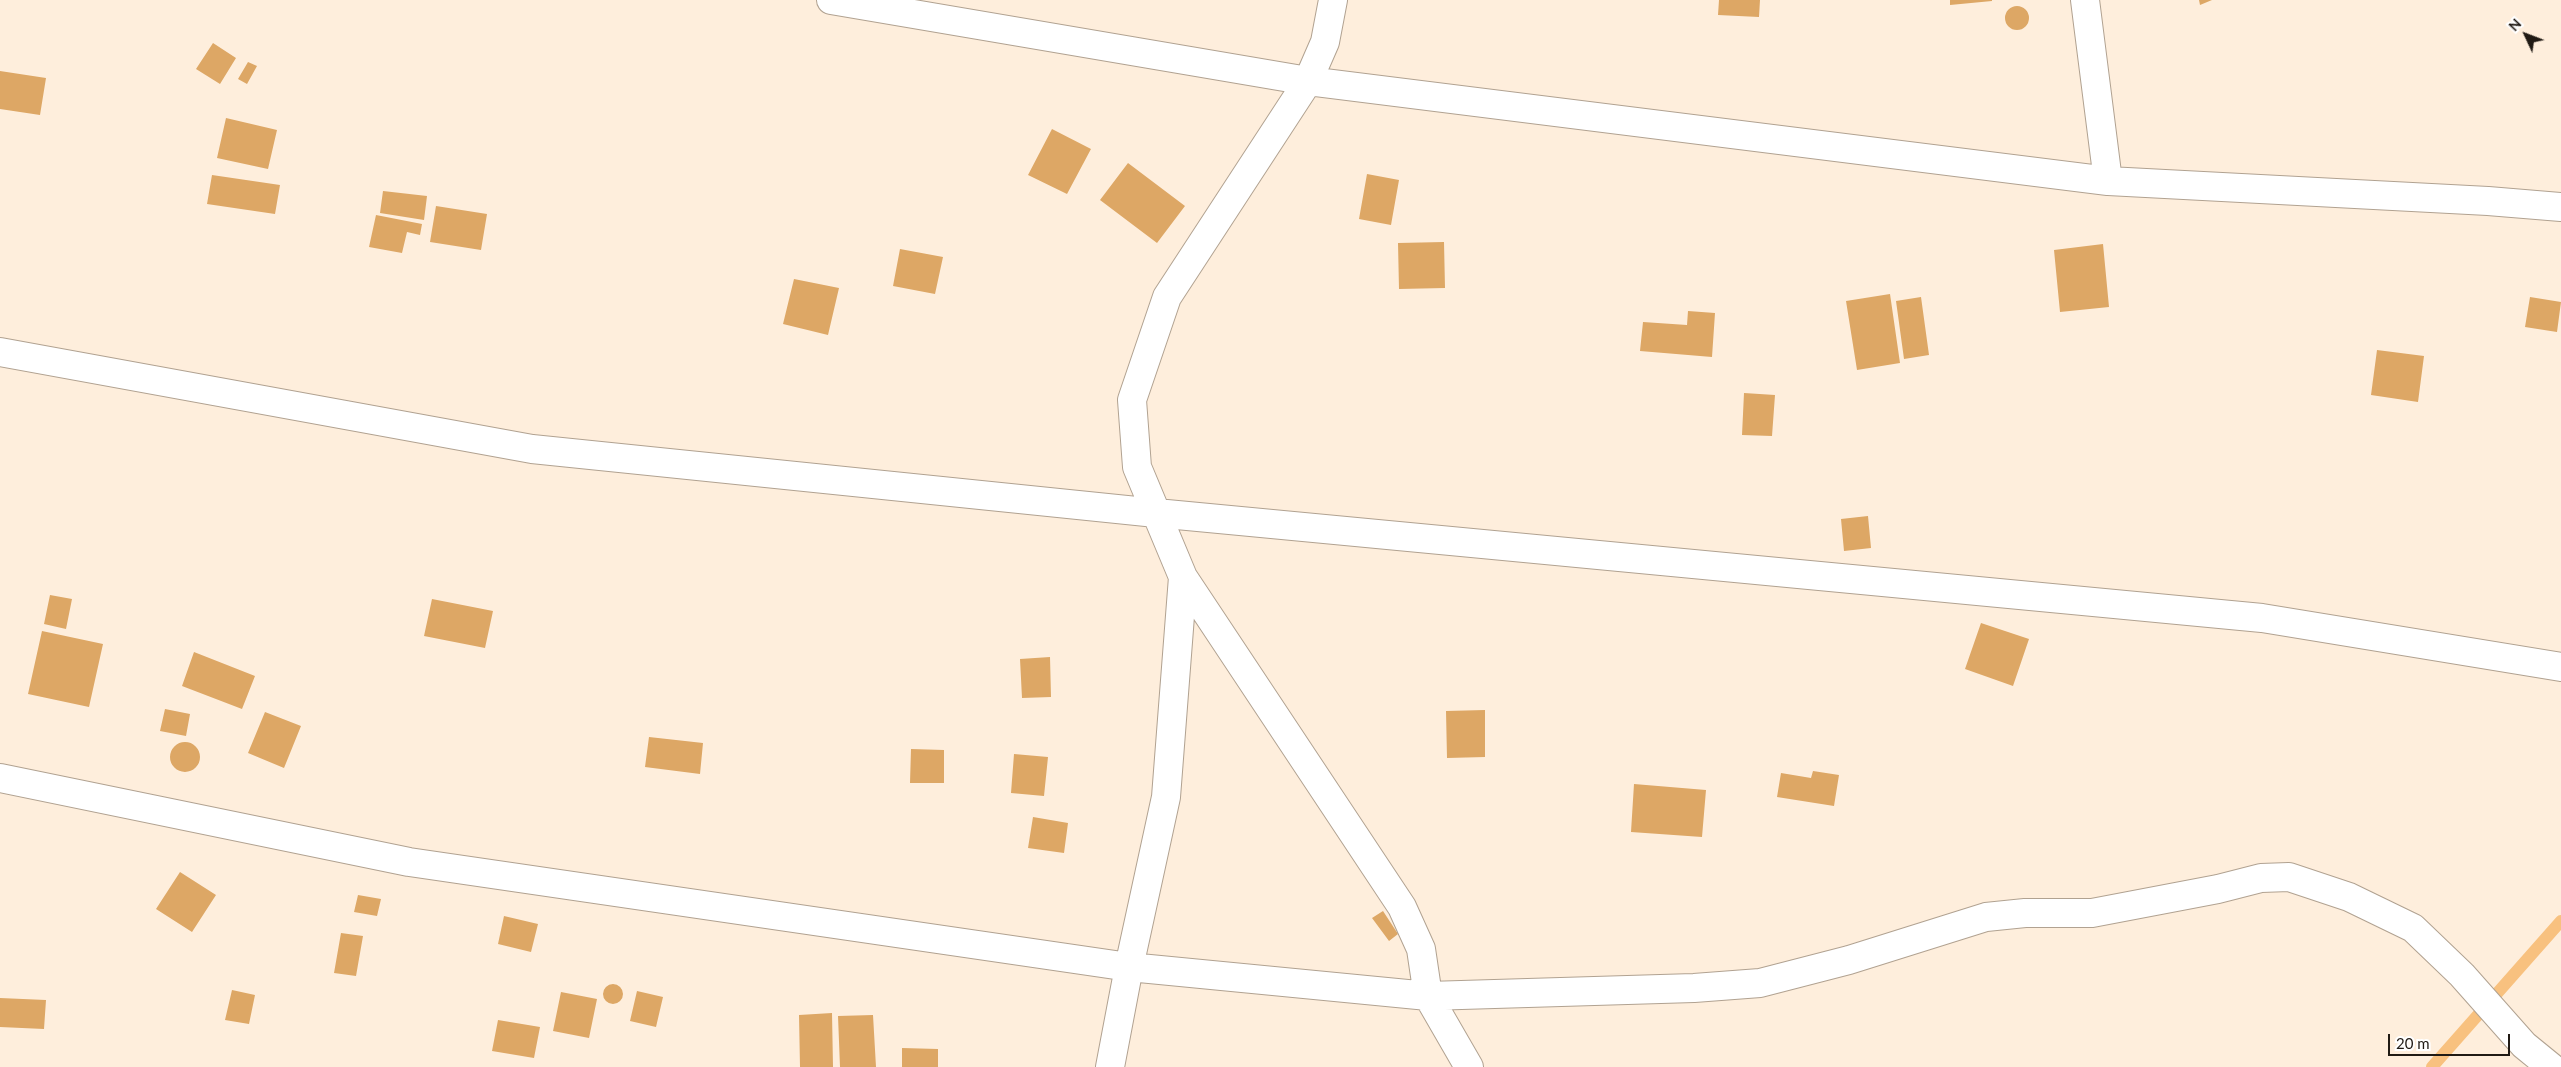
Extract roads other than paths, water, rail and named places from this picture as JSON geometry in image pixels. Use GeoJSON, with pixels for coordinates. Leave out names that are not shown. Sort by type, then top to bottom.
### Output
{"type":"FeatureCollection","features":[{"type":"Feature","properties":{"kind":"street"},"geometry":{"type":"LineString","coordinates":[[831,0],[1308,81],[2108,182],[2561,206]]}},
{"type":"Feature","properties":{"kind":"street"},"geometry":{"type":"LineString","coordinates":[[1333,0],[1325,42],[1308,81],[1167,297],[1132,400],[1137,467],[1183,577],[1402,908],[1421,949],[1428,996],[1468,1067]]}},
{"type":"Feature","properties":{"kind":"street"},"geometry":{"type":"LineString","coordinates":[[2085,0],[2108,182]]}},
{"type":"Feature","properties":{"kind":"street"},"geometry":{"type":"LineString","coordinates":[[0,352],[532,449],[1156,513],[2262,618],[2561,667]]}},
{"type":"Feature","properties":{"kind":"street"},"geometry":{"type":"LineString","coordinates":[[1110,1067],[1129,967],[1166,797],[1183,577]]}},
{"type":"Feature","properties":{"kind":"street"},"geometry":{"type":"LineString","coordinates":[[0,778],[409,862],[1129,967],[1428,996],[1694,988],[1760,983],[1849,960],[1986,917],[2025,913],[2092,912],[2218,889],[2261,878],[2289,878],[2349,897],[2413,928],[2462,975],[2524,1046],[2552,1067]]}},
{"type":"Feature","properties":{"kind":"waterway"},"geometry":{"type":"LineString","coordinates":[[2432,1067],[2561,921]]}}]}
